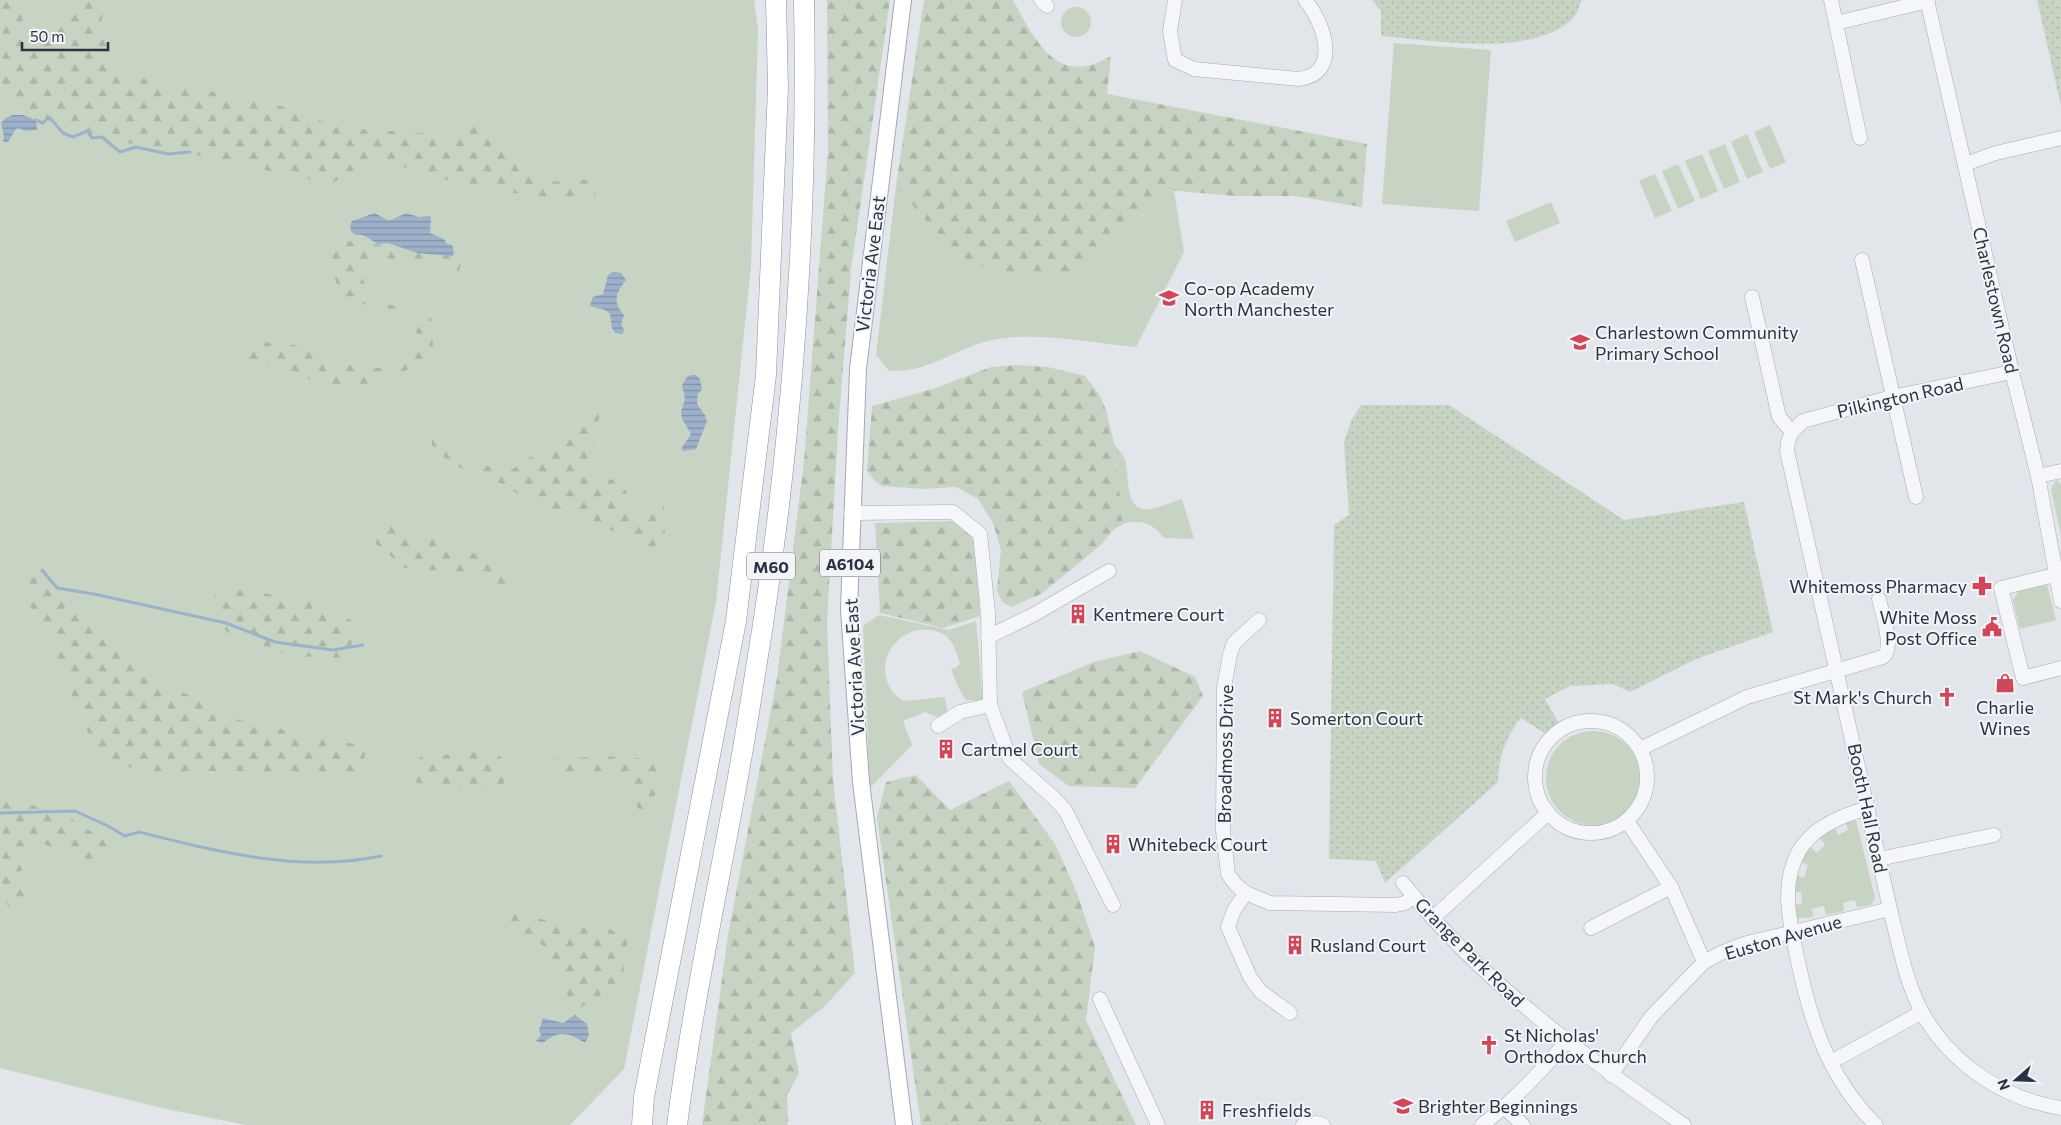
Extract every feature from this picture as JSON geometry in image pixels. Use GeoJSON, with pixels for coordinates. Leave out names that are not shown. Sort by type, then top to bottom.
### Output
{"type":"FeatureCollection","features":[{"type":"Feature","properties":{"kind":"highway","name":"M60"},"geometry":{"type":"LineString","coordinates":[[642,1125],[644,1097],[736,621],[765,385],[778,88],[776,0]]}},
{"type":"Feature","properties":{"kind":"highway","name":"M60"},"geometry":{"type":"LineString","coordinates":[[677,1125],[687,1046],[738,777],[762,628],[780,498],[793,368],[802,228],[806,88],[804,0]]}},
{"type":"Feature","properties":{"kind":"main road","name":"Victoria Ave East"},"geometry":{"type":"LineString","coordinates":[[903,0],[858,369],[851,513],[849,609],[861,782],[904,1125]]}},
{"type":"Feature","properties":{"kind":"street"},"geometry":{"type":"LineString","coordinates":[[1175,0],[1170,31],[1175,60],[1194,69],[1299,79],[1307,78],[1315,73],[1324,61],[1326,53],[1323,33],[1317,18],[1305,0]]}},
{"type":"Feature","properties":{"kind":"street"},"geometry":{"type":"LineString","coordinates":[[1831,0],[1860,138]]}},
{"type":"Feature","properties":{"kind":"street"},"geometry":{"type":"LineString","coordinates":[[1836,23],[1928,1]]}},
{"type":"Feature","properties":{"kind":"street","name":"Charlestown Road"},"geometry":{"type":"LineString","coordinates":[[1928,1],[2012,372],[2038,476],[2061,601]]}},
{"type":"Feature","properties":{"kind":"street"},"geometry":{"type":"LineString","coordinates":[[1965,164],[1996,153],[2061,138]]}},
{"type":"Feature","properties":{"kind":"street"},"geometry":{"type":"LineString","coordinates":[[1862,260],[1916,498]]}},
{"type":"Feature","properties":{"kind":"street"},"geometry":{"type":"LineString","coordinates":[[1752,298],[1779,417],[1792,432]]}},
{"type":"Feature","properties":{"kind":"street","name":"Pilkington Road"},"geometry":{"type":"LineString","coordinates":[[1792,432],[1798,425],[1810,419],[1892,397],[2012,372]]}},
{"type":"Feature","properties":{"kind":"street","name":"Booth Hall Road"},"geometry":{"type":"LineString","coordinates":[[1792,432],[1788,442],[1789,461],[1890,909],[1912,992],[1922,1012],[1944,1043],[1977,1074],[2015,1096],[2042,1105],[2061,1108]]}},
{"type":"Feature","properties":{"kind":"street"},"geometry":{"type":"LineString","coordinates":[[2038,476],[2061,471]]}},
{"type":"Feature","properties":{"kind":"street"},"geometry":{"type":"LineString","coordinates":[[851,513],[953,512],[980,534],[988,613],[990,705],[1010,759],[1065,810],[1112,905]]}},
{"type":"Feature","properties":{"kind":"street"},"geometry":{"type":"LineString","coordinates":[[988,637],[1033,615],[1110,571]]}},
{"type":"Feature","properties":{"kind":"street"},"geometry":{"type":"LineString","coordinates":[[2055,575],[2001,588],[2023,678],[2061,668]]}},
{"type":"Feature","properties":{"kind":"street"},"geometry":{"type":"LineString","coordinates":[[1640,749],[1747,697],[1879,658],[1888,652],[1889,644],[1879,599]]}},
{"type":"Feature","properties":{"kind":"street","name":"Broadmoss Drive"},"geometry":{"type":"LineString","coordinates":[[1259,620],[1234,643],[1230,654],[1224,688],[1223,831],[1228,874],[1236,885],[1246,893],[1257,899],[1270,902],[1396,905],[1405,904],[1414,896]]}},
{"type":"Feature","properties":{"kind":"street"},"geometry":{"type":"LineString","coordinates":[[938,726],[960,712],[990,705]]}},
{"type":"Feature","properties":{"kind":"street"},"geometry":{"type":"LineString","coordinates":[[1592,721],[1611,725],[1630,737],[1640,749],[1647,768],[1647,784],[1642,803],[1627,821],[1601,833],[1585,833],[1566,828],[1548,813],[1538,795],[1536,784],[1537,765],[1546,745],[1561,730],[1579,723],[1592,721]]}},
{"type":"Feature","properties":{"kind":"street"},"geometry":{"type":"LineString","coordinates":[[1868,808],[1855,812],[1812,835],[1798,852],[1788,882],[1787,902],[1810,1015],[1831,1062],[1851,1094],[1876,1125]]}},
{"type":"Feature","properties":{"kind":"street"},"geometry":{"type":"LineString","coordinates":[[1433,918],[1548,813]]}},
{"type":"Feature","properties":{"kind":"street"},"geometry":{"type":"LineString","coordinates":[[1627,821],[1671,887],[1704,962]]}},
{"type":"Feature","properties":{"kind":"street"},"geometry":{"type":"LineString","coordinates":[[1879,859],[1994,835]]}},
{"type":"Feature","properties":{"kind":"street","name":"Grange Park Road"},"geometry":{"type":"LineString","coordinates":[[1403,883],[1433,918],[1498,983],[1611,1075],[1684,1125]]}},
{"type":"Feature","properties":{"kind":"street"},"geometry":{"type":"LineString","coordinates":[[1591,928],[1671,887]]}},
{"type":"Feature","properties":{"kind":"street"},"geometry":{"type":"LineString","coordinates":[[1246,893],[1234,910],[1228,927],[1250,977],[1260,991],[1290,1013]]}},
{"type":"Feature","properties":{"kind":"street","name":"Euston Avenue"},"geometry":{"type":"LineString","coordinates":[[1611,1075],[1651,1016],[1704,962],[1747,943],[1890,909]]}},
{"type":"Feature","properties":{"kind":"street"},"geometry":{"type":"LineString","coordinates":[[1100,999],[1158,1125]]}},
{"type":"Feature","properties":{"kind":"street"},"geometry":{"type":"LineString","coordinates":[[1831,1062],[1922,1012]]}},
{"type":"Feature","properties":{"kind":"street"},"geometry":{"type":"LineString","coordinates":[[1482,1125],[1538,1075],[1567,1041]]}},
{"type":"Feature","properties":{"kind":"street"},"geometry":{"type":"LineString","coordinates":[[1504,1107],[1524,1125]]}},
{"type":"Feature","properties":{"kind":"street"},"geometry":{"type":"LineString","coordinates":[[1303,1125],[1316,1123],[1323,1125]]}},
{"type":"Feature","properties":{"kind":"green space"},"geometry":{"type":"Polygon","coordinates":[[[0,0],[754,0],[758,30],[751,266],[716,602],[624,1069],[570,1125],[246,1125],[166,1109],[0,1068],[0,0]]]}},
{"type":"Feature","properties":{"kind":"green space"},"geometry":{"type":"Polygon","coordinates":[[[0,0],[22,0],[23,39],[56,24],[70,0],[106,0],[100,27],[119,74],[272,103],[342,128],[453,135],[473,124],[489,129],[511,151],[525,174],[547,182],[599,179],[593,203],[474,188],[374,158],[331,184],[187,153],[109,140],[55,124],[12,103],[0,100],[0,0]]]}},
{"type":"Feature","properties":{"kind":"green space"},"geometry":{"type":"Polygon","coordinates":[[[827,0],[890,0],[851,270],[838,429],[827,623],[833,780],[855,973],[824,1007],[791,1033],[799,1073],[787,1095],[788,1125],[702,1125],[728,935],[777,678],[804,461],[828,151],[827,0]]]}},
{"type":"Feature","properties":{"kind":"green space"},"geometry":{"type":"Polygon","coordinates":[[[924,0],[1013,0],[1040,45],[1050,56],[1062,63],[1076,67],[1092,65],[1111,56],[1107,94],[1367,144],[1362,207],[1295,196],[1235,196],[1166,190],[1123,237],[1084,271],[1026,275],[966,262],[939,236],[896,186],[924,0]]]}},
{"type":"Feature","properties":{"kind":"green space"},"geometry":{"type":"Polygon","coordinates":[[[1372,0],[1582,0],[1574,17],[1557,30],[1535,38],[1509,43],[1482,44],[1381,36],[1381,11],[1372,0]]]}},
{"type":"Feature","properties":{"kind":"green space"},"geometry":{"type":"Polygon","coordinates":[[[2037,0],[2061,0],[2061,106],[2037,0]]]}},
{"type":"Feature","properties":{"kind":"green space"},"geometry":{"type":"Polygon","coordinates":[[[1076,7],[1087,11],[1091,22],[1087,33],[1076,37],[1065,33],[1061,22],[1065,11],[1076,7]]]}},
{"type":"Feature","properties":{"kind":"green space"},"geometry":{"type":"Polygon","coordinates":[[[1394,43],[1491,50],[1479,211],[1382,204],[1394,43]]]}},
{"type":"Feature","properties":{"kind":"green space"},"geometry":{"type":"Polygon","coordinates":[[[1770,125],[1786,162],[1770,169],[1754,132],[1770,125]]]}},
{"type":"Feature","properties":{"kind":"green space"},"geometry":{"type":"Polygon","coordinates":[[[1747,134],[1763,172],[1747,179],[1731,142],[1747,134]]]}},
{"type":"Feature","properties":{"kind":"green space"},"geometry":{"type":"Polygon","coordinates":[[[1725,144],[1740,182],[1724,189],[1708,151],[1725,144]]]}},
{"type":"Feature","properties":{"kind":"green space"},"geometry":{"type":"Polygon","coordinates":[[[1702,154],[1718,191],[1701,199],[1685,161],[1702,154]]]}},
{"type":"Feature","properties":{"kind":"green space"},"geometry":{"type":"Polygon","coordinates":[[[1678,164],[1695,201],[1678,209],[1662,171],[1678,164]]]}},
{"type":"Feature","properties":{"kind":"green space"},"geometry":{"type":"Polygon","coordinates":[[[1655,174],[1672,211],[1655,218],[1639,181],[1655,174]]]}},
{"type":"Feature","properties":{"kind":"green space"},"geometry":{"type":"Polygon","coordinates":[[[896,186],[939,236],[1084,271],[1123,237],[1166,190],[1174,191],[1184,252],[1136,347],[1049,337],[1014,337],[984,342],[919,368],[889,371],[876,355],[896,186]]]}},
{"type":"Feature","properties":{"kind":"green space"},"geometry":{"type":"Polygon","coordinates":[[[1551,202],[1560,223],[1515,242],[1506,221],[1551,202]]]}},
{"type":"Feature","properties":{"kind":"green space"},"geometry":{"type":"Polygon","coordinates":[[[336,240],[371,243],[435,256],[464,254],[459,271],[414,261],[372,257],[360,271],[369,296],[431,317],[434,360],[398,373],[360,391],[309,379],[241,357],[245,340],[295,345],[364,370],[400,364],[419,344],[413,316],[341,299],[329,259],[336,240]]]}},
{"type":"Feature","properties":{"kind":"green space"},"geometry":{"type":"Polygon","coordinates":[[[1017,365],[1048,367],[1085,376],[1099,394],[1106,410],[1114,443],[1123,524],[1113,530],[1102,544],[1041,594],[1011,607],[1002,602],[997,590],[1001,550],[993,523],[978,499],[956,487],[923,489],[882,486],[867,471],[872,406],[936,388],[991,367],[1017,365]]]}},
{"type":"Feature","properties":{"kind":"green space"},"geometry":{"type":"Polygon","coordinates":[[[1361,405],[1449,405],[1624,520],[1744,502],[1773,632],[1696,659],[1630,692],[1613,684],[1570,686],[1545,699],[1561,727],[1549,736],[1521,718],[1511,732],[1501,756],[1498,782],[1385,883],[1376,861],[1329,859],[1334,525],[1349,515],[1344,442],[1351,421],[1361,405]]]}},
{"type":"Feature","properties":{"kind":"green space"},"geometry":{"type":"Polygon","coordinates":[[[602,409],[594,435],[593,475],[650,489],[612,496],[629,512],[664,504],[665,532],[653,549],[579,516],[531,502],[502,484],[469,473],[447,460],[432,446],[432,434],[453,453],[482,465],[513,469],[602,409]]]}},
{"type":"Feature","properties":{"kind":"green space"},"geometry":{"type":"Polygon","coordinates":[[[1114,443],[1125,460],[1129,492],[1136,505],[1142,509],[1151,509],[1182,499],[1194,539],[1164,538],[1156,529],[1141,522],[1123,524],[1114,443]]]}},
{"type":"Feature","properties":{"kind":"green space"},"geometry":{"type":"Polygon","coordinates":[[[2056,480],[2061,484],[2061,535],[2051,489],[2056,480]]]}},
{"type":"Feature","properties":{"kind":"green space"},"geometry":{"type":"Polygon","coordinates":[[[377,521],[469,550],[532,588],[512,588],[459,572],[405,568],[376,544],[377,521]]]}},
{"type":"Feature","properties":{"kind":"green space"},"geometry":{"type":"Polygon","coordinates":[[[955,521],[967,529],[975,542],[980,616],[943,628],[880,613],[875,523],[955,521]]]}},
{"type":"Feature","properties":{"kind":"green space"},"geometry":{"type":"Polygon","coordinates":[[[30,573],[65,603],[115,640],[162,682],[239,720],[368,747],[357,777],[227,771],[153,773],[105,761],[83,724],[50,639],[28,604],[30,573]]]}},
{"type":"Feature","properties":{"kind":"green space"},"geometry":{"type":"Polygon","coordinates":[[[2047,585],[2056,620],[2020,629],[2013,601],[2018,591],[2047,585]]]}},
{"type":"Feature","properties":{"kind":"green space"},"geometry":{"type":"Polygon","coordinates":[[[225,587],[311,601],[357,623],[348,658],[288,656],[227,632],[207,602],[225,587]]]}},
{"type":"Feature","properties":{"kind":"green space"},"geometry":{"type":"Polygon","coordinates":[[[879,615],[949,630],[976,621],[983,701],[966,700],[958,687],[951,669],[960,664],[954,647],[946,636],[930,630],[917,631],[905,635],[895,643],[885,665],[886,678],[892,691],[903,701],[945,697],[948,714],[940,718],[925,712],[903,721],[912,745],[870,788],[863,626],[879,615]]]}},
{"type":"Feature","properties":{"kind":"green space"},"geometry":{"type":"Polygon","coordinates":[[[1140,651],[1195,677],[1203,696],[1135,788],[1069,786],[1039,764],[1022,692],[1094,662],[1140,651]]]}},
{"type":"Feature","properties":{"kind":"green space"},"geometry":{"type":"Polygon","coordinates":[[[1593,731],[1611,735],[1626,745],[1636,760],[1640,778],[1636,796],[1626,811],[1611,821],[1593,825],[1575,821],[1560,811],[1550,796],[1546,778],[1550,760],[1560,745],[1575,735],[1593,731]]]}},
{"type":"Feature","properties":{"kind":"green space"},"geometry":{"type":"Polygon","coordinates":[[[494,750],[506,763],[503,789],[468,792],[408,781],[420,757],[494,750]]]}},
{"type":"Feature","properties":{"kind":"green space"},"geometry":{"type":"Polygon","coordinates":[[[621,756],[654,760],[661,768],[654,800],[644,820],[624,781],[602,775],[577,777],[565,791],[550,759],[621,756]]]}},
{"type":"Feature","properties":{"kind":"green space"},"geometry":{"type":"Polygon","coordinates":[[[916,775],[950,810],[1009,781],[1055,844],[1077,893],[1095,947],[1086,1020],[1136,1125],[921,1125],[877,818],[886,782],[916,775]]]}},
{"type":"Feature","properties":{"kind":"green space"},"geometry":{"type":"Polygon","coordinates":[[[0,801],[32,805],[72,819],[115,844],[87,862],[42,843],[17,856],[32,899],[11,911],[0,893],[0,801]]]}},
{"type":"Feature","properties":{"kind":"green space"},"geometry":{"type":"Polygon","coordinates":[[[1853,818],[1856,820],[1875,898],[1871,905],[1857,907],[1855,900],[1843,903],[1844,911],[1826,915],[1824,906],[1812,909],[1813,917],[1795,919],[1791,905],[1802,904],[1801,892],[1790,892],[1794,874],[1804,878],[1808,865],[1799,861],[1808,845],[1817,853],[1825,845],[1818,835],[1834,826],[1838,835],[1848,830],[1845,821],[1853,818]]]}},
{"type":"Feature","properties":{"kind":"green space"},"geometry":{"type":"Polygon","coordinates":[[[512,911],[570,927],[607,927],[628,940],[622,982],[575,1011],[544,946],[502,921],[512,911]]]}},
{"type":"Feature","properties":{"kind":"water"},"geometry":{"type":"Polygon","coordinates":[[[13,115],[23,115],[36,120],[37,130],[25,131],[18,128],[8,142],[3,142],[4,136],[1,123],[13,115]]]}},
{"type":"Feature","properties":{"kind":"water"},"geometry":{"type":"Polygon","coordinates":[[[375,213],[387,220],[406,213],[419,217],[430,216],[430,233],[444,239],[447,244],[452,245],[453,256],[417,253],[388,243],[378,244],[363,235],[354,234],[351,231],[350,225],[352,221],[375,213]]]}},
{"type":"Feature","properties":{"kind":"water"},"geometry":{"type":"Polygon","coordinates":[[[613,272],[621,273],[626,280],[617,297],[618,305],[624,315],[621,324],[624,330],[623,334],[615,333],[612,328],[610,314],[605,310],[590,306],[593,297],[603,294],[608,275],[613,272]]]}},
{"type":"Feature","properties":{"kind":"water"},"geometry":{"type":"Polygon","coordinates":[[[696,375],[700,379],[702,389],[698,394],[697,404],[707,421],[696,449],[684,451],[681,449],[691,434],[682,419],[681,412],[685,399],[682,385],[687,377],[696,375]]]}},
{"type":"Feature","properties":{"kind":"water"},"geometry":{"type":"Polygon","coordinates":[[[575,1015],[587,1024],[589,1035],[585,1043],[563,1034],[558,1034],[543,1043],[536,1041],[541,1035],[539,1030],[543,1018],[563,1023],[575,1015]]]}},
{"type":"Feature","properties":{"kind":"waterway"},"geometry":{"type":"LineString","coordinates":[[36,120],[43,123],[49,117],[63,133],[73,137],[87,131],[92,138],[102,137],[120,152],[136,147],[168,154],[190,152]]}},
{"type":"Feature","properties":{"kind":"waterway"},"geometry":{"type":"LineString","coordinates":[[42,570],[57,588],[94,594],[226,623],[275,642],[333,650],[363,645]]}},
{"type":"Feature","properties":{"kind":"waterway"},"geometry":{"type":"LineString","coordinates":[[0,813],[75,811],[125,836],[139,832],[199,847],[259,858],[320,862],[351,861],[381,856]]}},
{"type":"Feature","properties":{"kind":"place","name":"Co-op Academy North Manchester"},"geometry":{"type":"Point","coordinates":[1169,298]}},
{"type":"Feature","properties":{"kind":"place","name":"Charlestown Community Primary School"},"geometry":{"type":"Point","coordinates":[1580,342]}},
{"type":"Feature","properties":{"kind":"place","name":"Whitemoss Pharmacy"},"geometry":{"type":"Point","coordinates":[1982,586]}},
{"type":"Feature","properties":{"kind":"place","name":"Kentmere Court"},"geometry":{"type":"Point","coordinates":[1078,614]}},
{"type":"Feature","properties":{"kind":"place","name":"White Moss Post Office"},"geometry":{"type":"Point","coordinates":[1992,627]}},
{"type":"Feature","properties":{"kind":"place","name":"Charlie Wines"},"geometry":{"type":"Point","coordinates":[2005,683]}},
{"type":"Feature","properties":{"kind":"place","name":"St Mark's Church"},"geometry":{"type":"Point","coordinates":[1947,697]}},
{"type":"Feature","properties":{"kind":"place","name":"Somerton Court"},"geometry":{"type":"Point","coordinates":[1275,718]}},
{"type":"Feature","properties":{"kind":"place","name":"Cartmel Court"},"geometry":{"type":"Point","coordinates":[946,749]}},
{"type":"Feature","properties":{"kind":"place","name":"Whitebeck Court"},"geometry":{"type":"Point","coordinates":[1113,844]}},
{"type":"Feature","properties":{"kind":"place","name":"Rusland Court"},"geometry":{"type":"Point","coordinates":[1295,945]}},
{"type":"Feature","properties":{"kind":"place","name":"St Nicholas' Orthodox Church"},"geometry":{"type":"Point","coordinates":[1489,1045]}},
{"type":"Feature","properties":{"kind":"place","name":"Brighter Beginnings"},"geometry":{"type":"Point","coordinates":[1403,1106]}},
{"type":"Feature","properties":{"kind":"place","name":"Freshfields"},"geometry":{"type":"Point","coordinates":[1207,1110]}}]}
